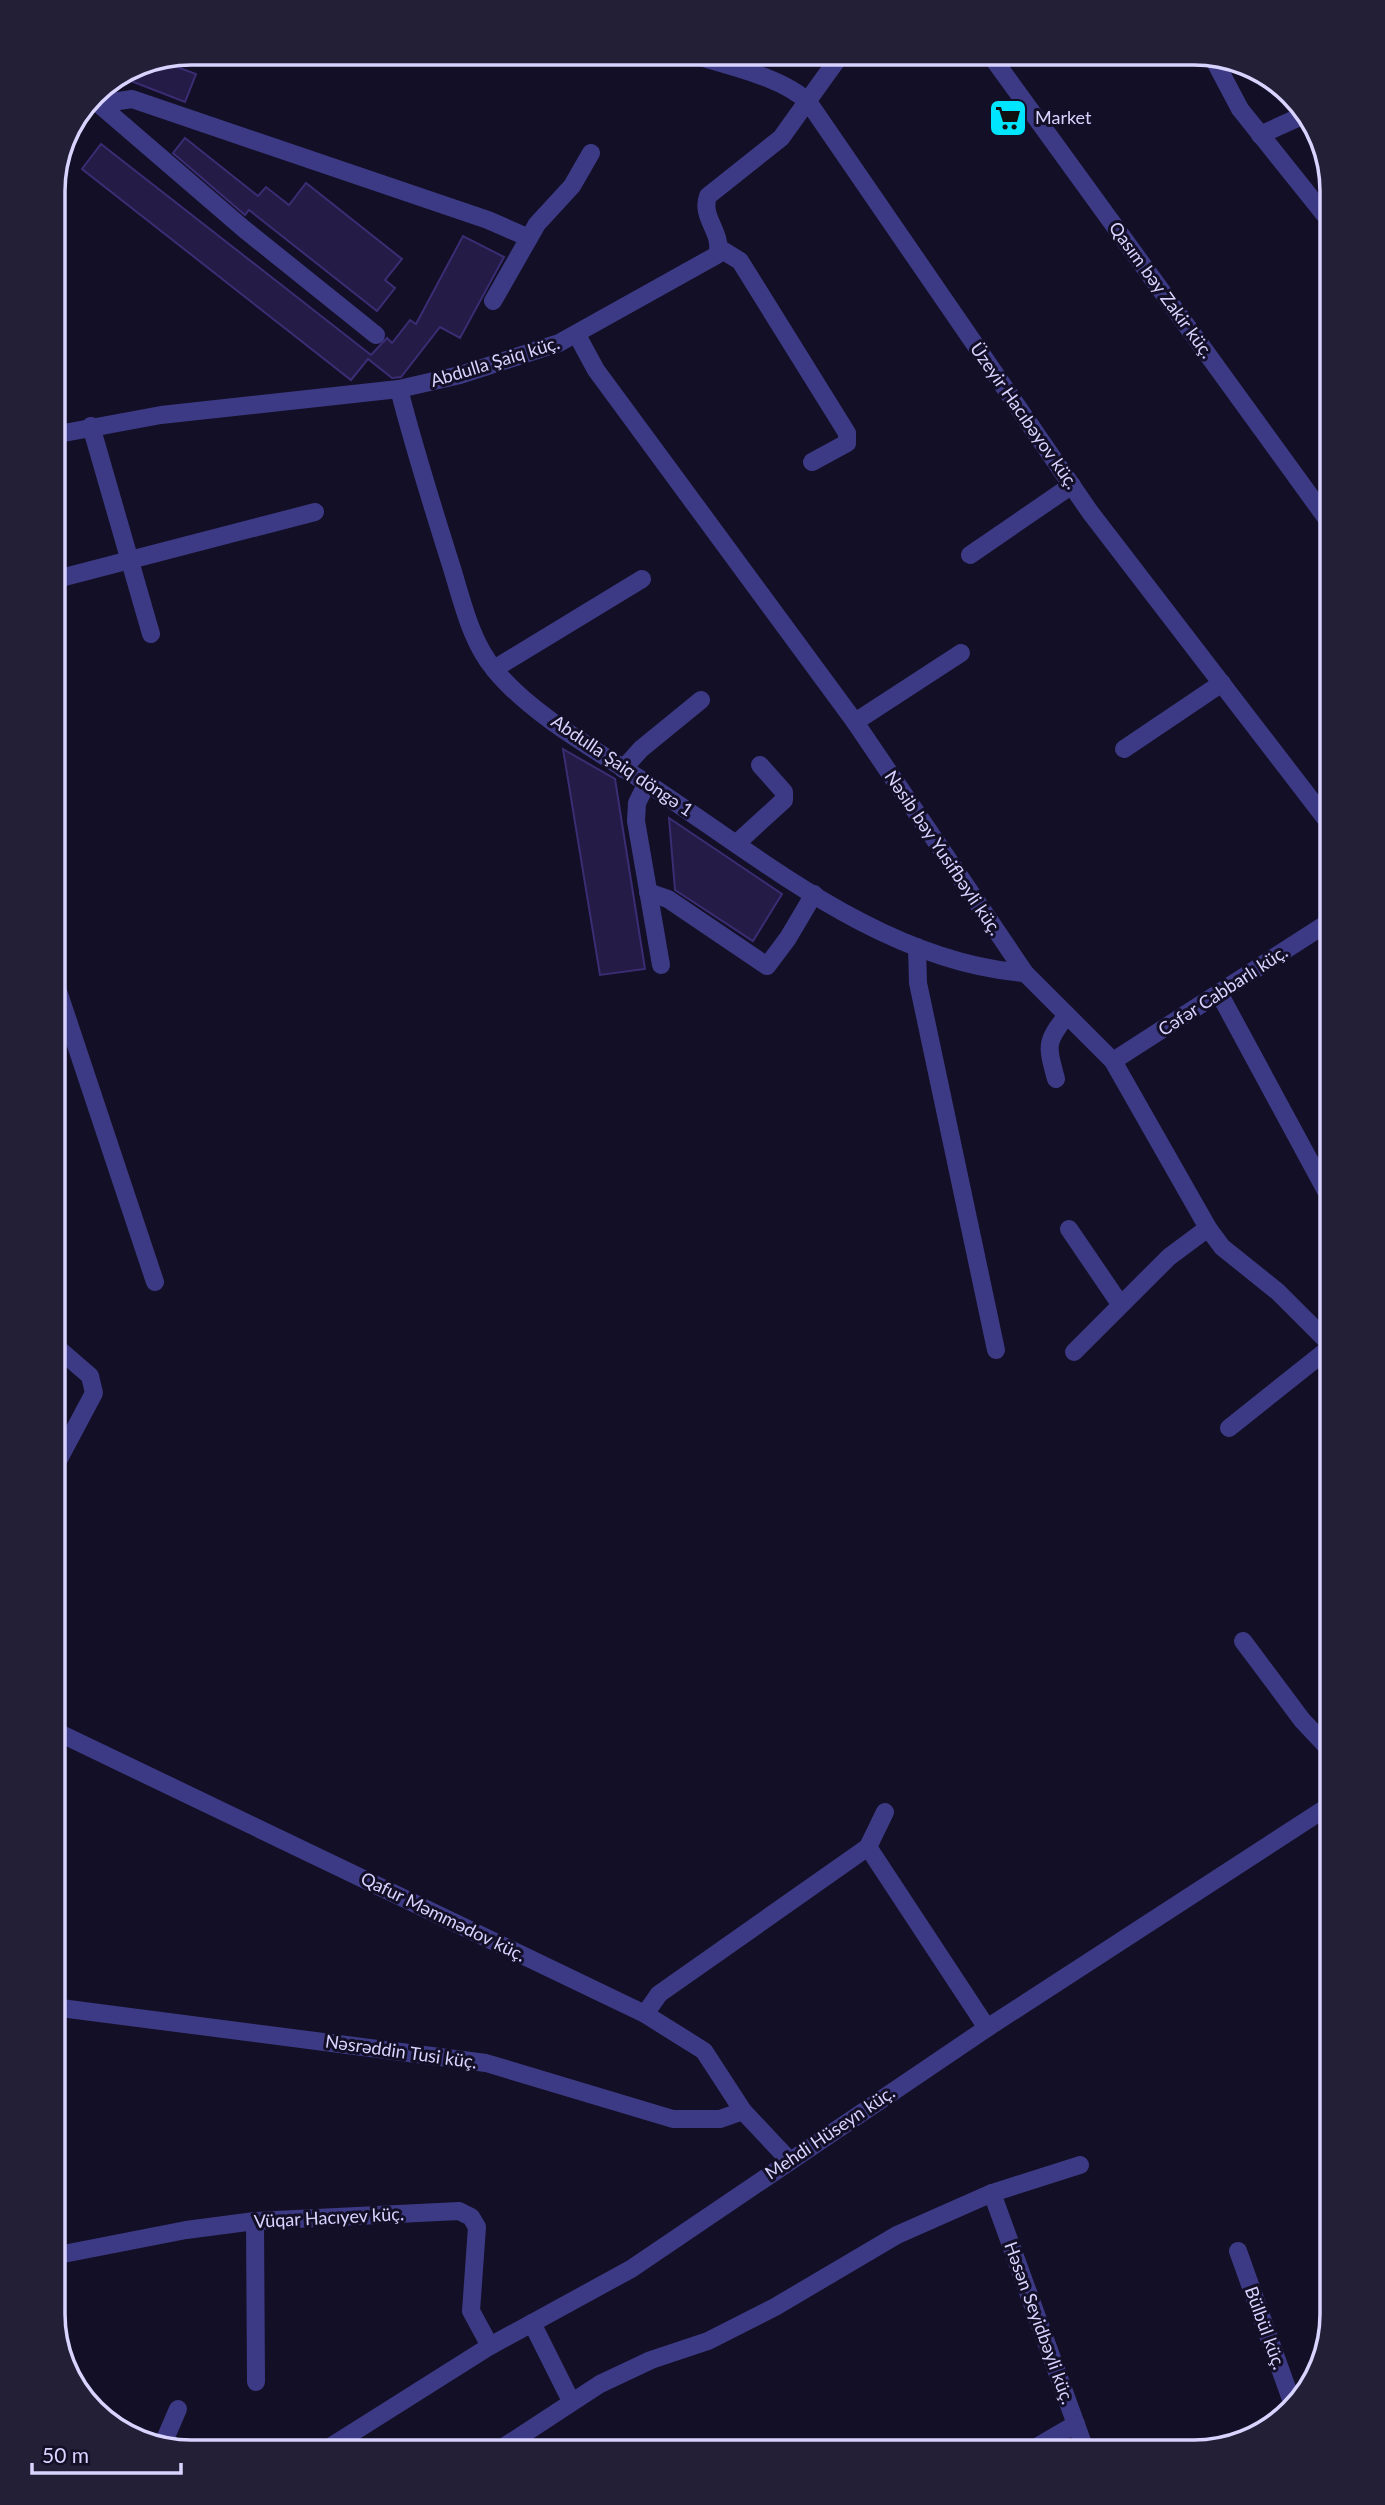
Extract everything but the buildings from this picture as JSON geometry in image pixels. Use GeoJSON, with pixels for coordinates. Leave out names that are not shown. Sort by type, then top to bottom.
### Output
{"type":"FeatureCollection","features":[{"type":"Feature","properties":{"kind":"street","name":"Üzeyir Hacıbəyov küç."},"geometry":{"type":"LineString","coordinates":[[723,65],[781,84],[799,93],[809,103],[1072,485],[1320,811]]}},
{"type":"Feature","properties":{"kind":"street"},"geometry":{"type":"LineString","coordinates":[[812,462],[847,443],[847,433],[740,261],[719,248],[706,211],[708,196],[781,138],[834,65]]}},
{"type":"Feature","properties":{"kind":"street","name":"Qasım bəy Zakir küç."},"geometry":{"type":"LineString","coordinates":[[998,65],[1320,509]]}},
{"type":"Feature","properties":{"kind":"street"},"geometry":{"type":"LineString","coordinates":[[1218,67],[1240,108],[1320,209]]}},
{"type":"Feature","properties":{"kind":"street"},"geometry":{"type":"LineString","coordinates":[[104,100],[132,99],[488,220],[529,238]]}},
{"type":"Feature","properties":{"kind":"street"},"geometry":{"type":"LineString","coordinates":[[99,105],[244,229],[376,335]]}},
{"type":"Feature","properties":{"kind":"street"},"geometry":{"type":"LineString","coordinates":[[1260,135],[1297,118]]}},
{"type":"Feature","properties":{"kind":"street"},"geometry":{"type":"LineString","coordinates":[[493,301],[529,238],[572,186],[591,153]]}},
{"type":"Feature","properties":{"kind":"street","name":"Abdulla Şaiq küç."},"geometry":{"type":"LineString","coordinates":[[65,432],[91,426],[399,389],[460,375],[577,334],[712,260],[719,248]]}},
{"type":"Feature","properties":{"kind":"street","name":"Nəsib bəy Yusifbəyli küç."},"geometry":{"type":"LineString","coordinates":[[577,334],[596,370],[855,722],[1025,973],[1113,1062],[1208,1228],[1222,1247],[1278,1292],[1320,1334]]}},
{"type":"Feature","properties":{"kind":"street","name":"Abdulla Şaiq döngə 1"},"geometry":{"type":"LineString","coordinates":[[399,389],[463,603],[482,650],[494,669],[545,714],[623,769],[814,894],[917,947],[989,970],[1025,973]]}},
{"type":"Feature","properties":{"kind":"street"},"geometry":{"type":"LineString","coordinates":[[91,426],[151,634]]}},
{"type":"Feature","properties":{"kind":"street"},"geometry":{"type":"LineString","coordinates":[[970,555],[1072,485]]}},
{"type":"Feature","properties":{"kind":"street"},"geometry":{"type":"LineString","coordinates":[[65,577],[315,512]]}},
{"type":"Feature","properties":{"kind":"street"},"geometry":{"type":"LineString","coordinates":[[494,669],[642,579]]}},
{"type":"Feature","properties":{"kind":"street"},"geometry":{"type":"LineString","coordinates":[[855,722],[961,653]]}},
{"type":"Feature","properties":{"kind":"street"},"geometry":{"type":"LineString","coordinates":[[1124,749],[1222,682]]}},
{"type":"Feature","properties":{"kind":"street"},"geometry":{"type":"LineString","coordinates":[[623,769],[640,749],[701,700]]}},
{"type":"Feature","properties":{"kind":"street"},"geometry":{"type":"LineString","coordinates":[[737,843],[784,800],[784,792],[760,765]]}},
{"type":"Feature","properties":{"kind":"street"},"geometry":{"type":"LineString","coordinates":[[647,783],[637,803],[636,821],[660,965]]}},
{"type":"Feature","properties":{"kind":"street"},"geometry":{"type":"LineString","coordinates":[[648,892],[668,899],[766,966],[788,938],[814,894]]}},
{"type":"Feature","properties":{"kind":"street","name":"Cəfər Cabbarlı küç."},"geometry":{"type":"LineString","coordinates":[[1113,1062],[1320,928]]}},
{"type":"Feature","properties":{"kind":"street"},"geometry":{"type":"LineString","coordinates":[[917,947],[918,984],[996,1350]]}},
{"type":"Feature","properties":{"kind":"street"},"geometry":{"type":"LineString","coordinates":[[1219,993],[1320,1180]]}},
{"type":"Feature","properties":{"kind":"street"},"geometry":{"type":"LineString","coordinates":[[65,1012],[155,1283]]}},
{"type":"Feature","properties":{"kind":"street"},"geometry":{"type":"LineString","coordinates":[[1056,1079],[1048,1046],[1049,1037],[1067,1016]]}},
{"type":"Feature","properties":{"kind":"street"},"geometry":{"type":"LineString","coordinates":[[1074,1352],[1119,1304],[1169,1257],[1208,1228]]}},
{"type":"Feature","properties":{"kind":"street"},"geometry":{"type":"LineString","coordinates":[[1069,1229],[1119,1304]]}},
{"type":"Feature","properties":{"kind":"street"},"geometry":{"type":"LineString","coordinates":[[65,1354],[90,1376],[94,1393],[65,1447]]}},
{"type":"Feature","properties":{"kind":"street"},"geometry":{"type":"LineString","coordinates":[[1229,1427],[1320,1355]]}},
{"type":"Feature","properties":{"kind":"street"},"geometry":{"type":"LineString","coordinates":[[1243,1641],[1302,1720],[1320,1739]]}},
{"type":"Feature","properties":{"kind":"street","name":"Qafur Məmmədov küç."},"geometry":{"type":"LineString","coordinates":[[65,1736],[645,2014],[704,2051],[743,2111],[789,2160]]}},
{"type":"Feature","properties":{"kind":"street"},"geometry":{"type":"LineString","coordinates":[[645,2014],[659,1994],[868,1847],[885,1812]]}},
{"type":"Feature","properties":{"kind":"street","name":"Mehdi Hüseyn küç."},"geometry":{"type":"LineString","coordinates":[[341,2440],[490,2346],[631,2269],[987,2028],[1320,1812]]}},
{"type":"Feature","properties":{"kind":"street"},"geometry":{"type":"LineString","coordinates":[[868,1847],[987,2028]]}},
{"type":"Feature","properties":{"kind":"street","name":"Nəsrəddin Tusi küç."},"geometry":{"type":"LineString","coordinates":[[65,2009],[486,2063],[673,2119],[720,2119],[743,2111]]}},
{"type":"Feature","properties":{"kind":"street"},"geometry":{"type":"LineString","coordinates":[[514,2440],[571,2401],[651,2360],[708,2341],[775,2307],[897,2235],[992,2193],[1080,2165]]}},
{"type":"Feature","properties":{"kind":"street","name":"Həsən Seyidbəyli küç."},"geometry":{"type":"LineString","coordinates":[[992,2193],[1082,2440]]}},
{"type":"Feature","properties":{"kind":"street","name":"Vüqar Hacıyev küç."},"geometry":{"type":"LineString","coordinates":[[65,2253],[186,2230],[255,2221],[459,2211],[471,2217],[477,2227],[471,2311],[490,2346]]}},
{"type":"Feature","properties":{"kind":"street"},"geometry":{"type":"LineString","coordinates":[[255,2221],[256,2382]]}},
{"type":"Feature","properties":{"kind":"street","name":"Bülbül küç."},"geometry":{"type":"LineString","coordinates":[[1238,2251],[1290,2396]]}},
{"type":"Feature","properties":{"kind":"street"},"geometry":{"type":"LineString","coordinates":[[532,2323],[571,2401]]}},
{"type":"Feature","properties":{"kind":"street"},"geometry":{"type":"LineString","coordinates":[[166,2438],[178,2409]]}},
{"type":"Feature","properties":{"kind":"street"},"geometry":{"type":"LineString","coordinates":[[1049,2440],[1076,2424]]}},
{"type":"Feature","properties":{"kind":"place","name":"Market"},"geometry":{"type":"Point","coordinates":[1008,118]}}]}
